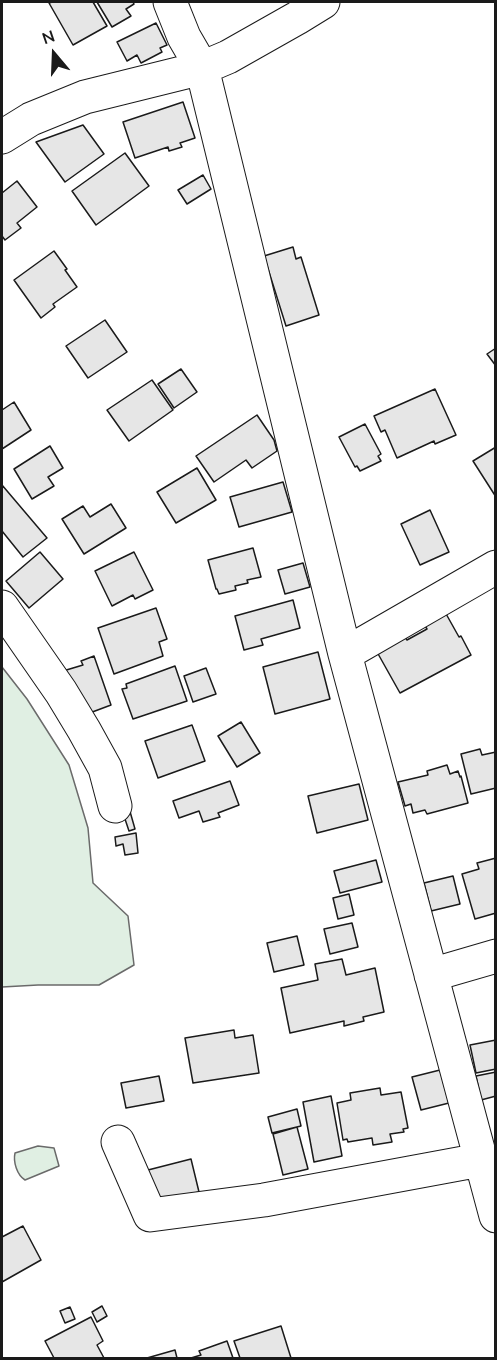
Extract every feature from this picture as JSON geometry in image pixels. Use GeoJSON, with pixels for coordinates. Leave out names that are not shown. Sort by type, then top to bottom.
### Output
{"type":"FeatureCollection","features":[{"type":"Feature","properties":{"kind":"street"},"geometry":{"type":"LineString","coordinates":[[170,2],[184,36],[202,68],[345,654],[430,975],[486,1168],[495,1216]]}},
{"type":"Feature","properties":{"kind":"street"},"geometry":{"type":"LineString","coordinates":[[2,137],[31,119],[85,97],[202,68],[228,57],[322,2]]}},
{"type":"Feature","properties":{"kind":"street"},"geometry":{"type":"LineString","coordinates":[[345,654],[495,567]]}},
{"type":"Feature","properties":{"kind":"street"},"geometry":{"type":"LineString","coordinates":[[2,607],[84,730],[105,768],[115,806]]}},
{"type":"Feature","properties":{"kind":"street"},"geometry":{"type":"LineString","coordinates":[[430,975],[495,956]]}},
{"type":"Feature","properties":{"kind":"street"},"geometry":{"type":"LineString","coordinates":[[118,1142],[150,1215],[486,1168]]}},
{"type":"Feature","properties":{"kind":"green space"},"geometry":{"type":"Polygon","coordinates":[[[2,667],[27,699],[69,765],[88,828],[93,883],[128,916],[134,965],[99,985],[2,987],[2,667]]]}},
{"type":"Feature","properties":{"kind":"green space"},"geometry":{"type":"Polygon","coordinates":[[[38,1146],[54,1148],[59,1166],[25,1180],[16,1168],[15,1153],[38,1146]]]}},
{"type":"Feature","properties":{"kind":"building"},"geometry":{"type":"Polygon","coordinates":[[[93,2],[107,26],[73,45],[49,3],[93,2]]]}},
{"type":"Feature","properties":{"kind":"building"},"geometry":{"type":"Polygon","coordinates":[[[97,2],[133,2],[134,4],[126,9],[131,16],[112,27],[97,2]]]}},
{"type":"Feature","properties":{"kind":"building"},"geometry":{"type":"Polygon","coordinates":[[[156,23],[167,45],[160,48],[162,52],[141,63],[137,55],[127,61],[117,42],[156,23]]]}},
{"type":"Feature","properties":{"kind":"building"},"geometry":{"type":"Polygon","coordinates":[[[183,102],[195,138],[180,143],[182,147],[169,151],[168,147],[135,158],[123,122],[183,102]]]}},
{"type":"Feature","properties":{"kind":"building"},"geometry":{"type":"Polygon","coordinates":[[[83,125],[104,154],[65,182],[36,142],[83,125]]]}},
{"type":"Feature","properties":{"kind":"building"},"geometry":{"type":"Polygon","coordinates":[[[125,153],[149,186],[96,225],[72,191],[125,153]]]}},
{"type":"Feature","properties":{"kind":"building"},"geometry":{"type":"Polygon","coordinates":[[[203,175],[211,189],[187,204],[178,190],[203,175]]]}},
{"type":"Feature","properties":{"kind":"building"},"geometry":{"type":"Polygon","coordinates":[[[17,181],[37,207],[17,223],[21,228],[5,240],[2,236],[2,193],[17,181]]]}},
{"type":"Feature","properties":{"kind":"building"},"geometry":{"type":"Polygon","coordinates":[[[293,247],[296,259],[301,257],[319,315],[286,326],[264,256],[293,247]]]}},
{"type":"Feature","properties":{"kind":"building"},"geometry":{"type":"Polygon","coordinates":[[[54,251],[77,287],[53,304],[55,307],[41,318],[14,280],[54,251]]]}},
{"type":"Feature","properties":{"kind":"building"},"geometry":{"type":"Polygon","coordinates":[[[105,320],[127,352],[88,378],[66,346],[105,320]]]}},
{"type":"Feature","properties":{"kind":"building"},"geometry":{"type":"Polygon","coordinates":[[[496,348],[496,366],[487,354],[496,348]]]}},
{"type":"Feature","properties":{"kind":"building"},"geometry":{"type":"Polygon","coordinates":[[[181,369],[197,392],[174,408],[158,384],[181,369]]]}},
{"type":"Feature","properties":{"kind":"building"},"geometry":{"type":"Polygon","coordinates":[[[152,380],[173,410],[129,441],[107,410],[152,380]]]}},
{"type":"Feature","properties":{"kind":"building"},"geometry":{"type":"Polygon","coordinates":[[[435,389],[456,435],[435,444],[434,441],[397,458],[385,430],[381,432],[374,416],[435,389]]]}},
{"type":"Feature","properties":{"kind":"building"},"geometry":{"type":"Polygon","coordinates":[[[14,402],[31,430],[2,449],[2,410],[14,402]]]}},
{"type":"Feature","properties":{"kind":"building"},"geometry":{"type":"Polygon","coordinates":[[[257,415],[274,440],[277,451],[252,468],[246,460],[214,482],[196,456],[257,415]]]}},
{"type":"Feature","properties":{"kind":"building"},"geometry":{"type":"Polygon","coordinates":[[[365,424],[381,454],[378,456],[381,461],[360,471],[357,466],[355,467],[339,437],[365,424]]]}},
{"type":"Feature","properties":{"kind":"building"},"geometry":{"type":"Polygon","coordinates":[[[50,446],[63,468],[48,477],[54,486],[32,499],[14,469],[50,446]]]}},
{"type":"Feature","properties":{"kind":"building"},"geometry":{"type":"Polygon","coordinates":[[[496,447],[496,497],[473,461],[496,447]]]}},
{"type":"Feature","properties":{"kind":"building"},"geometry":{"type":"Polygon","coordinates":[[[197,468],[216,500],[176,523],[157,492],[197,468]]]}},
{"type":"Feature","properties":{"kind":"building"},"geometry":{"type":"Polygon","coordinates":[[[283,482],[292,512],[239,527],[230,497],[283,482]]]}},
{"type":"Feature","properties":{"kind":"building"},"geometry":{"type":"Polygon","coordinates":[[[2,485],[47,538],[23,557],[2,531],[2,485]]]}},
{"type":"Feature","properties":{"kind":"building"},"geometry":{"type":"Polygon","coordinates":[[[111,504],[126,528],[84,554],[62,519],[83,506],[90,517],[111,504]]]}},
{"type":"Feature","properties":{"kind":"building"},"geometry":{"type":"Polygon","coordinates":[[[430,510],[449,552],[420,565],[401,524],[430,510]]]}},
{"type":"Feature","properties":{"kind":"building"},"geometry":{"type":"Polygon","coordinates":[[[253,548],[261,577],[235,586],[236,590],[219,594],[208,560],[253,548]]]}},
{"type":"Feature","properties":{"kind":"building"},"geometry":{"type":"Polygon","coordinates":[[[40,552],[63,579],[29,608],[6,581],[40,552]]]}},
{"type":"Feature","properties":{"kind":"building"},"geometry":{"type":"Polygon","coordinates":[[[134,552],[153,590],[135,599],[133,595],[112,606],[95,571],[134,552]]]}},
{"type":"Feature","properties":{"kind":"building"},"geometry":{"type":"Polygon","coordinates":[[[303,563],[310,587],[285,594],[278,570],[303,563]]]}},
{"type":"Feature","properties":{"kind":"building"},"geometry":{"type":"Polygon","coordinates":[[[293,600],[300,628],[261,639],[263,645],[244,650],[235,616],[293,600]]]}},
{"type":"Feature","properties":{"kind":"building"},"geometry":{"type":"Polygon","coordinates":[[[156,608],[167,639],[159,642],[163,656],[114,674],[98,628],[156,608]]]}},
{"type":"Feature","properties":{"kind":"building"},"geometry":{"type":"Polygon","coordinates":[[[445,612],[471,655],[400,693],[377,652],[405,637],[407,640],[427,629],[424,624],[445,612]]]}},
{"type":"Feature","properties":{"kind":"building"},"geometry":{"type":"Polygon","coordinates":[[[318,652],[330,699],[275,714],[263,667],[318,652]]]}},
{"type":"Feature","properties":{"kind":"building"},"geometry":{"type":"Polygon","coordinates":[[[94,656],[111,705],[79,717],[63,671],[83,665],[81,661],[94,656]]]}},
{"type":"Feature","properties":{"kind":"building"},"geometry":{"type":"Polygon","coordinates":[[[175,666],[187,701],[133,719],[122,689],[127,688],[126,684],[175,666]]]}},
{"type":"Feature","properties":{"kind":"building"},"geometry":{"type":"Polygon","coordinates":[[[206,668],[216,694],[193,702],[184,676],[206,668]]]}},
{"type":"Feature","properties":{"kind":"building"},"geometry":{"type":"Polygon","coordinates":[[[241,722],[260,753],[237,767],[218,736],[241,722]]]}},
{"type":"Feature","properties":{"kind":"building"},"geometry":{"type":"Polygon","coordinates":[[[192,725],[205,761],[158,778],[145,741],[192,725]]]}},
{"type":"Feature","properties":{"kind":"building"},"geometry":{"type":"Polygon","coordinates":[[[480,749],[482,755],[496,752],[496,788],[471,794],[461,754],[480,749]]]}},
{"type":"Feature","properties":{"kind":"building"},"geometry":{"type":"Polygon","coordinates":[[[447,765],[450,774],[458,771],[461,776],[468,803],[427,814],[425,810],[413,813],[411,804],[405,806],[398,782],[428,775],[427,771],[447,765]]]}},
{"type":"Feature","properties":{"kind":"building"},"geometry":{"type":"Polygon","coordinates":[[[230,781],[239,805],[218,813],[220,817],[203,822],[199,811],[179,818],[173,801],[230,781]]]}},
{"type":"Feature","properties":{"kind":"building"},"geometry":{"type":"Polygon","coordinates":[[[359,784],[368,820],[317,833],[308,796],[359,784]]]}},
{"type":"Feature","properties":{"kind":"building"},"geometry":{"type":"Polygon","coordinates":[[[129,808],[135,829],[129,831],[122,810],[129,808]]]}},
{"type":"Feature","properties":{"kind":"building"},"geometry":{"type":"Polygon","coordinates":[[[136,833],[138,853],[125,855],[123,844],[116,846],[115,837],[136,833]]]}},
{"type":"Feature","properties":{"kind":"building"},"geometry":{"type":"Polygon","coordinates":[[[496,858],[496,913],[475,919],[462,874],[479,869],[477,863],[496,858]]]}},
{"type":"Feature","properties":{"kind":"building"},"geometry":{"type":"Polygon","coordinates":[[[376,860],[382,882],[340,893],[334,871],[376,860]]]}},
{"type":"Feature","properties":{"kind":"building"},"geometry":{"type":"Polygon","coordinates":[[[453,876],[460,904],[431,911],[424,883],[453,876]]]}},
{"type":"Feature","properties":{"kind":"building"},"geometry":{"type":"Polygon","coordinates":[[[349,894],[354,915],[338,919],[333,898],[349,894]]]}},
{"type":"Feature","properties":{"kind":"building"},"geometry":{"type":"Polygon","coordinates":[[[352,923],[358,947],[330,954],[324,929],[352,923]]]}},
{"type":"Feature","properties":{"kind":"building"},"geometry":{"type":"Polygon","coordinates":[[[297,936],[304,965],[274,972],[267,943],[297,936]]]}},
{"type":"Feature","properties":{"kind":"building"},"geometry":{"type":"Polygon","coordinates":[[[342,959],[346,975],[375,968],[384,1012],[363,1017],[364,1021],[344,1026],[344,1021],[290,1033],[281,988],[318,980],[315,964],[342,959]]]}},
{"type":"Feature","properties":{"kind":"building"},"geometry":{"type":"Polygon","coordinates":[[[234,1030],[235,1038],[253,1035],[259,1073],[193,1083],[185,1038],[234,1030]]]}},
{"type":"Feature","properties":{"kind":"building"},"geometry":{"type":"Polygon","coordinates":[[[496,1040],[496,1069],[476,1073],[470,1045],[496,1040]]]}},
{"type":"Feature","properties":{"kind":"building"},"geometry":{"type":"Polygon","coordinates":[[[440,1070],[449,1103],[421,1110],[412,1077],[440,1070]]]}},
{"type":"Feature","properties":{"kind":"building"},"geometry":{"type":"Polygon","coordinates":[[[496,1072],[496,1096],[481,1100],[476,1076],[496,1072]]]}},
{"type":"Feature","properties":{"kind":"building"},"geometry":{"type":"Polygon","coordinates":[[[159,1076],[164,1101],[126,1108],[121,1083],[159,1076]]]}},
{"type":"Feature","properties":{"kind":"building"},"geometry":{"type":"Polygon","coordinates":[[[380,1088],[381,1095],[401,1092],[408,1128],[403,1129],[404,1132],[390,1134],[392,1142],[373,1145],[372,1138],[348,1142],[347,1139],[343,1140],[337,1103],[351,1100],[350,1093],[380,1088]]]}},
{"type":"Feature","properties":{"kind":"building"},"geometry":{"type":"Polygon","coordinates":[[[331,1096],[342,1156],[314,1162],[303,1102],[331,1096]]]}},
{"type":"Feature","properties":{"kind":"building"},"geometry":{"type":"Polygon","coordinates":[[[297,1109],[301,1126],[272,1133],[268,1117],[297,1109]]]}},
{"type":"Feature","properties":{"kind":"building"},"geometry":{"type":"Polygon","coordinates":[[[297,1127],[308,1169],[283,1175],[273,1134],[297,1127]]]}},
{"type":"Feature","properties":{"kind":"building"},"geometry":{"type":"Polygon","coordinates":[[[191,1159],[199,1192],[156,1203],[148,1170],[191,1159]]]}},
{"type":"Feature","properties":{"kind":"building"},"geometry":{"type":"Polygon","coordinates":[[[23,1226],[41,1260],[2,1282],[2,1237],[23,1226]]]}},
{"type":"Feature","properties":{"kind":"building"},"geometry":{"type":"Polygon","coordinates":[[[102,1306],[107,1316],[97,1322],[92,1312],[102,1306]]]}},
{"type":"Feature","properties":{"kind":"building"},"geometry":{"type":"Polygon","coordinates":[[[70,1307],[75,1319],[65,1323],[60,1311],[70,1307]]]}},
{"type":"Feature","properties":{"kind":"building"},"geometry":{"type":"Polygon","coordinates":[[[91,1317],[103,1341],[97,1345],[104,1358],[54,1358],[45,1341],[91,1317]]]}},
{"type":"Feature","properties":{"kind":"building"},"geometry":{"type":"Polygon","coordinates":[[[281,1326],[291,1358],[240,1358],[234,1341],[281,1326]]]}},
{"type":"Feature","properties":{"kind":"building"},"geometry":{"type":"Polygon","coordinates":[[[227,1341],[233,1358],[191,1358],[201,1355],[199,1351],[227,1341]]]}},
{"type":"Feature","properties":{"kind":"building"},"geometry":{"type":"Polygon","coordinates":[[[175,1350],[177,1358],[147,1358],[175,1350]]]}}]}
